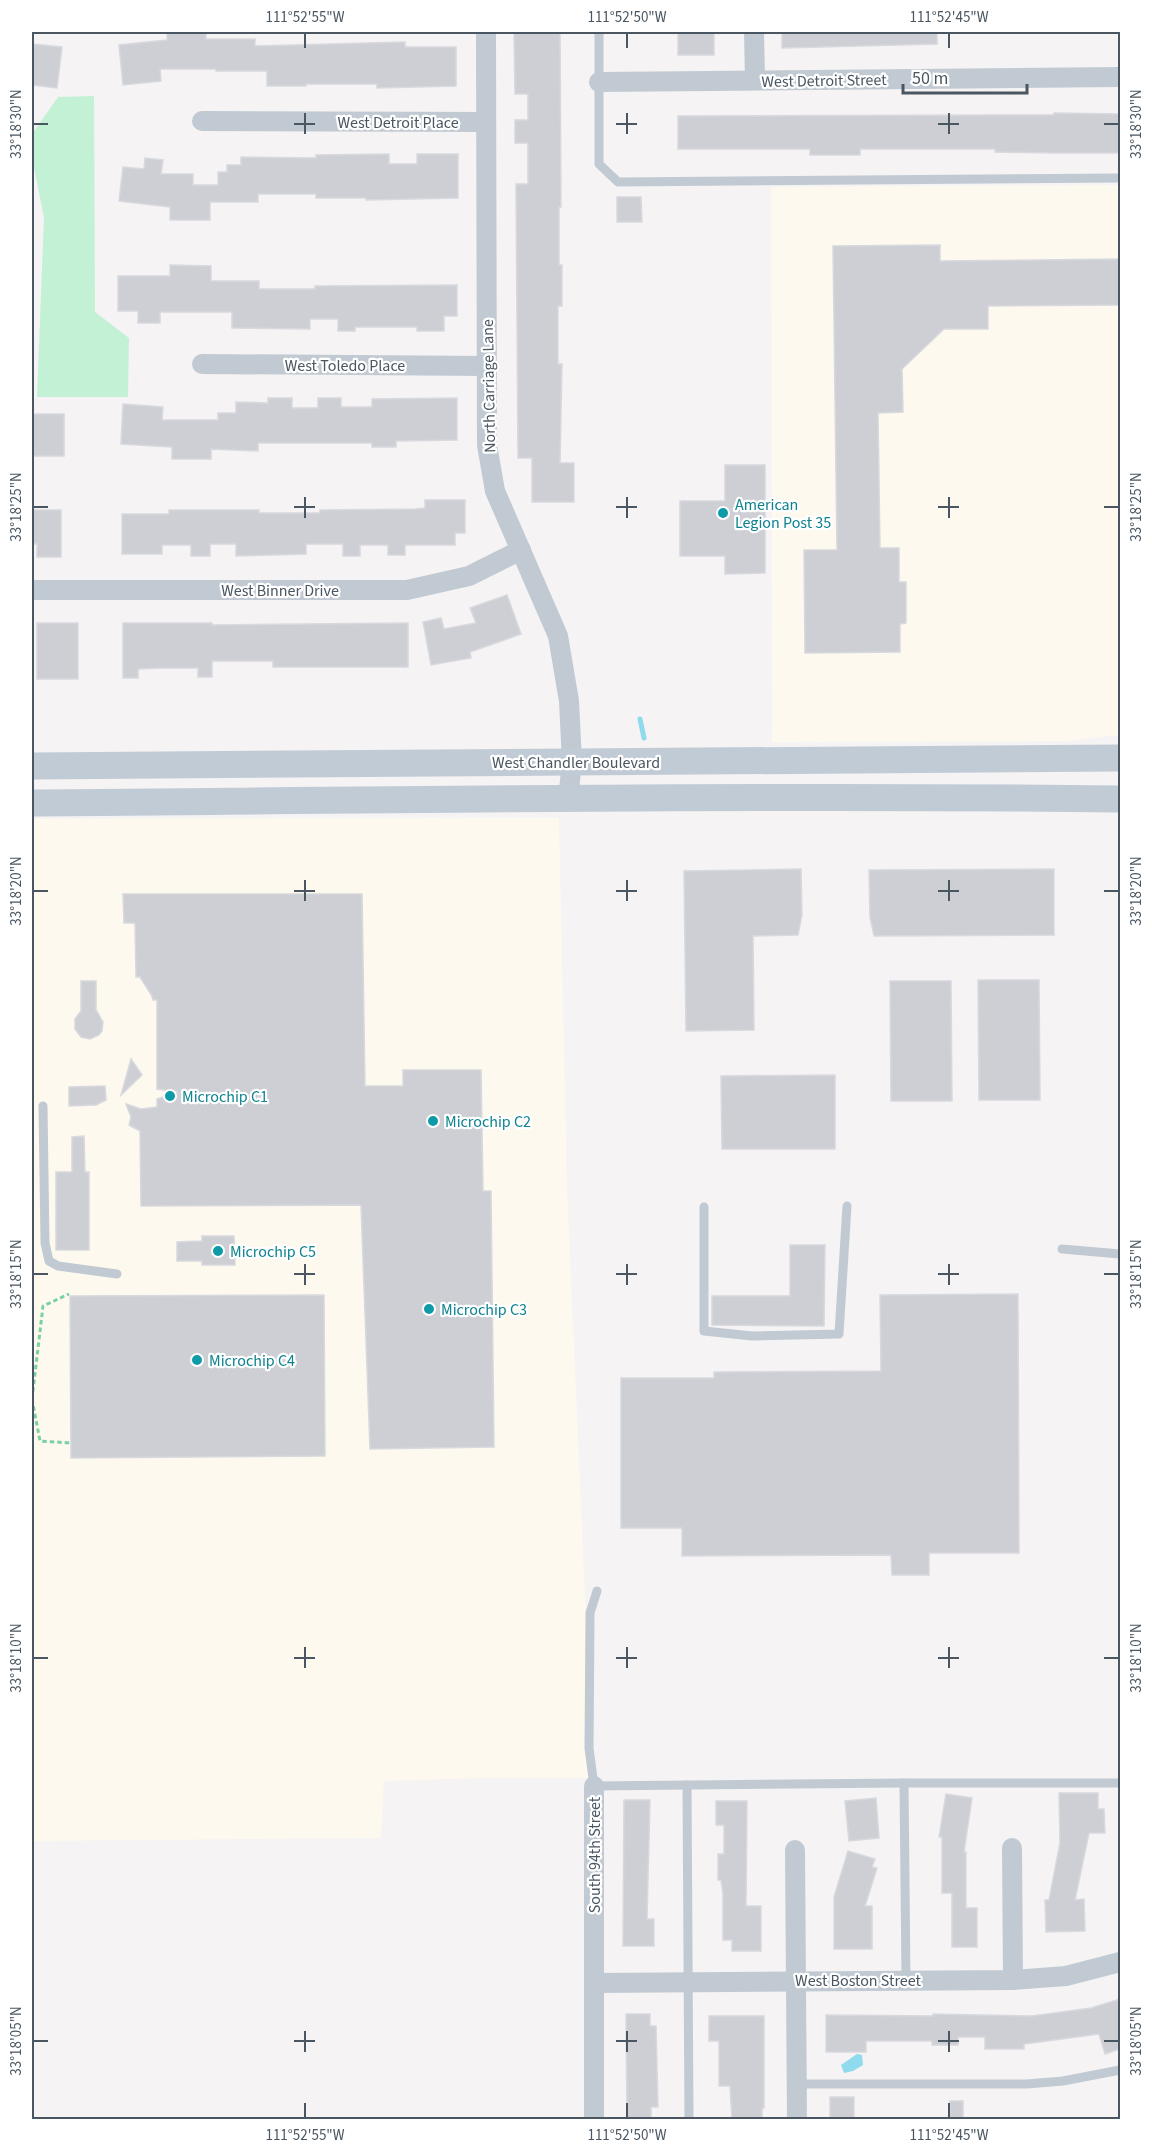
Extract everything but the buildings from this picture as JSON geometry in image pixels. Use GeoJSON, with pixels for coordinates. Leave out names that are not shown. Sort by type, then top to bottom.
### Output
{"type":"FeatureCollection","features":[{"type":"Feature","properties":{"kind":"main road","name":"West Chandler Boulevard"},"geometry":{"type":"LineString","coordinates":[[32,766],[1111,758]]}},
{"type":"Feature","properties":{"kind":"main road"},"geometry":{"type":"LineString","coordinates":[[32,803],[568,799],[1110,799],[1111,758]]}},
{"type":"Feature","properties":{"kind":"street","name":"North Carriage Lane"},"geometry":{"type":"LineString","coordinates":[[486,32],[487,445],[495,491],[558,636],[569,701],[572,762],[568,799]]}},
{"type":"Feature","properties":{"kind":"street"},"geometry":{"type":"LineString","coordinates":[[754,32],[755,81]]}},
{"type":"Feature","properties":{"kind":"street","name":"West Detroit Street"},"geometry":{"type":"LineString","coordinates":[[599,82],[1120,77]]}},
{"type":"Feature","properties":{"kind":"street","name":"West Detroit Place"},"geometry":{"type":"LineString","coordinates":[[202,120],[485,122]]}},
{"type":"Feature","properties":{"kind":"street","name":"West Toledo Place"},"geometry":{"type":"LineString","coordinates":[[202,364],[487,366]]}},
{"type":"Feature","properties":{"kind":"street","name":"West Binner Drive"},"geometry":{"type":"LineString","coordinates":[[32,590],[407,590],[469,576],[521,550]]}},
{"type":"Feature","properties":{"kind":"street","name":"South 94th Street"},"geometry":{"type":"LineString","coordinates":[[594,1786],[594,2120]]}},
{"type":"Feature","properties":{"kind":"street"},"geometry":{"type":"LineString","coordinates":[[1012,1848],[1013,1980]]}},
{"type":"Feature","properties":{"kind":"street"},"geometry":{"type":"LineString","coordinates":[[795,1850],[797,2120]]}},
{"type":"Feature","properties":{"kind":"street","name":"West Boston Street"},"geometry":{"type":"LineString","coordinates":[[594,1983],[1013,1980],[1066,1976],[1120,1962]]}},
{"type":"Feature","properties":{"kind":"lane"},"geometry":{"type":"LineString","coordinates":[[598,32],[599,164],[618,182],[1120,178]]}},
{"type":"Feature","properties":{"kind":"lane"},"geometry":{"type":"LineString","coordinates":[[43,1106],[45,1242],[49,1261],[58,1266],[117,1274]]}},
{"type":"Feature","properties":{"kind":"lane"},"geometry":{"type":"LineString","coordinates":[[704,1207],[704,1331],[752,1336],[839,1334],[847,1206]]}},
{"type":"Feature","properties":{"kind":"lane"},"geometry":{"type":"LineString","coordinates":[[1062,1249],[1120,1254]]}},
{"type":"Feature","properties":{"kind":"lane","name":"South 94th Street"},"geometry":{"type":"LineString","coordinates":[[594,1786],[589,1748],[590,1612],[597,1591]]}},
{"type":"Feature","properties":{"kind":"lane"},"geometry":{"type":"LineString","coordinates":[[904,1783],[906,1980]]}},
{"type":"Feature","properties":{"kind":"lane"},"geometry":{"type":"LineString","coordinates":[[594,1786],[1120,1783]]}},
{"type":"Feature","properties":{"kind":"lane"},"geometry":{"type":"LineString","coordinates":[[687,1785],[689,2120]]}},
{"type":"Feature","properties":{"kind":"lane"},"geometry":{"type":"LineString","coordinates":[[796,2084],[1027,2084],[1063,2081],[1120,2070]]}},
{"type":"Feature","properties":{"kind":"path"},"geometry":{"type":"LineString","coordinates":[[69,1294],[43,1306],[32,1399],[40,1441],[71,1443]]}},
{"type":"Feature","properties":{"kind":"shaded area"},"geometry":{"type":"Polygon","coordinates":[[[1120,185],[1120,735],[1068,741],[772,742],[771,187],[1120,185]]]}},
{"type":"Feature","properties":{"kind":"shaded area"},"geometry":{"type":"Polygon","coordinates":[[[559,818],[567,1188],[593,1778],[384,1781],[381,1838],[32,1841],[32,819],[559,818]]]}},
{"type":"Feature","properties":{"kind":"green space"},"geometry":{"type":"Polygon","coordinates":[[[94,96],[95,312],[129,338],[128,397],[37,397],[44,218],[32,157],[32,134],[58,97],[94,96]]]}},
{"type":"Feature","properties":{"kind":"water"},"geometry":{"type":"Polygon","coordinates":[[[857,2054],[862,2055],[863,2065],[844,2073],[841,2065],[857,2054]]]}},
{"type":"Feature","properties":{"kind":"waterway"},"geometry":{"type":"LineString","coordinates":[[640,719],[644,738]]}},
{"type":"Feature","properties":{"kind":"place","name":"American Legion Post 35"},"geometry":{"type":"Point","coordinates":[723,513]}},
{"type":"Feature","properties":{"kind":"place","name":"Microchip C1"},"geometry":{"type":"Point","coordinates":[170,1096]}},
{"type":"Feature","properties":{"kind":"place","name":"Microchip C2"},"geometry":{"type":"Point","coordinates":[433,1121]}},
{"type":"Feature","properties":{"kind":"place","name":"Microchip C5"},"geometry":{"type":"Point","coordinates":[218,1251]}},
{"type":"Feature","properties":{"kind":"place","name":"Microchip C3"},"geometry":{"type":"Point","coordinates":[429,1309]}},
{"type":"Feature","properties":{"kind":"place","name":"Microchip C4"},"geometry":{"type":"Point","coordinates":[197,1360]}}]}
